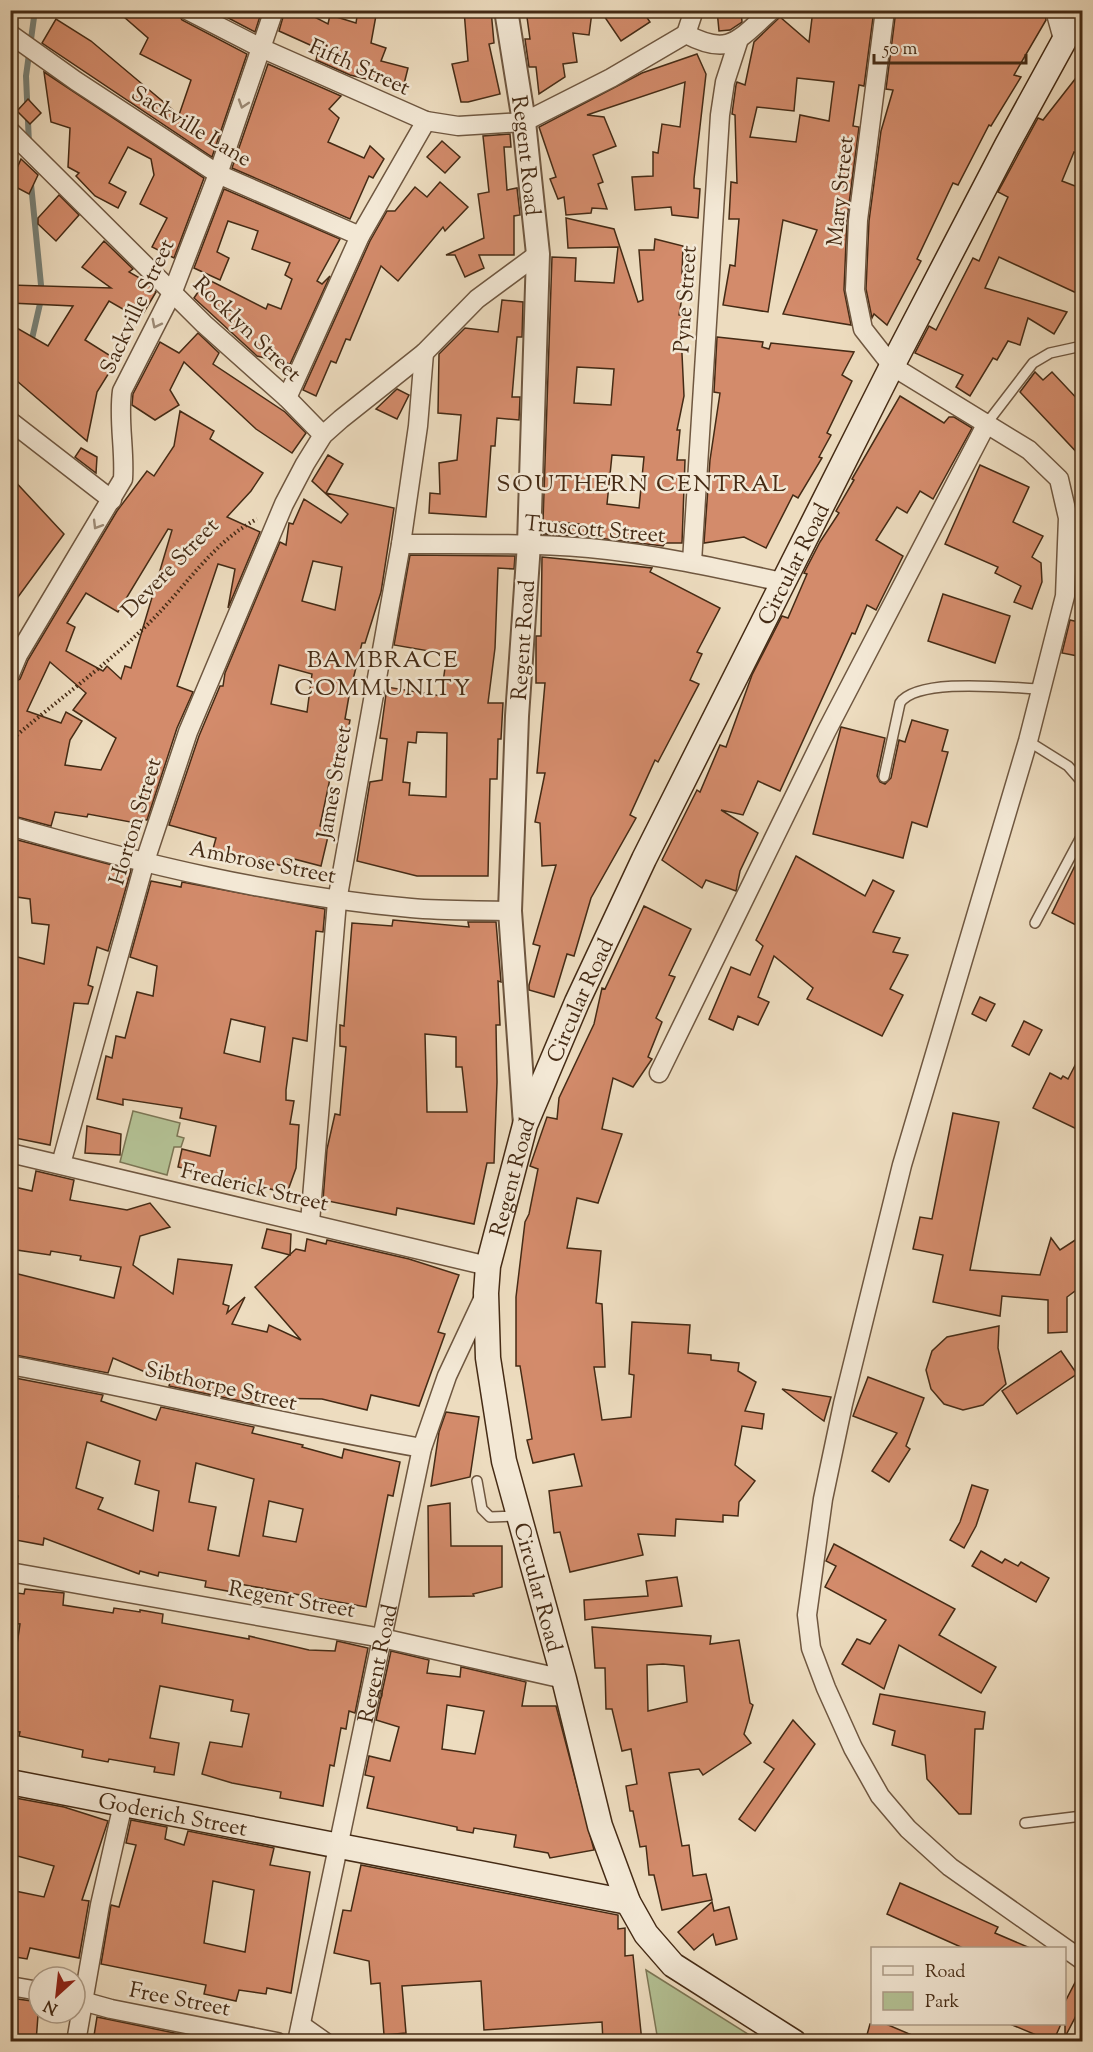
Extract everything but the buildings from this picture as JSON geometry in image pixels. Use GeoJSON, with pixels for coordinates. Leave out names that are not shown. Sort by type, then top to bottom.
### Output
{"type":"FeatureCollection","features":[{"type":"Feature","properties":{"kind":"main road","name":"Circular Road"},"geometry":{"type":"LineString","coordinates":[[525,1125],[577,1002],[644,859],[782,582],[892,366],[1063,39],[1081,10]]}},
{"type":"Feature","properties":{"kind":"main road","name":"Regent Road"},"geometry":{"type":"LineString","coordinates":[[488,1266],[525,1125]]}},
{"type":"Feature","properties":{"kind":"main road","name":"Circular Road"},"geometry":{"type":"LineString","coordinates":[[488,1266],[486,1293],[488,1358],[504,1461],[564,1679],[600,1826],[628,1902],[646,1934],[672,1965],[794,2042]]}},
{"type":"Feature","properties":{"kind":"main road","name":"Goderich Street"},"geometry":{"type":"LineString","coordinates":[[10,1782],[628,1902]]}},
{"type":"Feature","properties":{"kind":"street","name":"Fifth Street"},"geometry":{"type":"LineString","coordinates":[[187,10],[261,48],[426,122],[458,126],[524,122]]}},
{"type":"Feature","properties":{"kind":"street","name":"Sackville Street"},"geometry":{"type":"LineString","coordinates":[[10,674],[14,652],[112,500],[123,479],[124,459],[120,405],[122,391],[173,291],[218,174],[274,10]]}},
{"type":"Feature","properties":{"kind":"street","name":"Regent Road"},"geometry":{"type":"LineString","coordinates":[[506,10],[524,122],[538,254],[529,544],[517,716],[510,910],[525,1125]]}},
{"type":"Feature","properties":{"kind":"street"},"geometry":{"type":"LineString","coordinates":[[524,122],[610,78],[686,34],[694,10]]}},
{"type":"Feature","properties":{"kind":"street"},"geometry":{"type":"LineString","coordinates":[[686,34],[711,44],[738,42],[772,10]]}},
{"type":"Feature","properties":{"kind":"street","name":"Mary Street"},"geometry":{"type":"LineString","coordinates":[[885,10],[858,220],[855,290],[863,329],[892,366]]}},
{"type":"Feature","properties":{"kind":"street"},"geometry":{"type":"LineString","coordinates":[[1055,10],[1063,39]]}},
{"type":"Feature","properties":{"kind":"street","name":"Sackville Lane"},"geometry":{"type":"LineString","coordinates":[[10,34],[76,81],[218,174],[360,236]]}},
{"type":"Feature","properties":{"kind":"street","name":"Pyne Street"},"geometry":{"type":"LineString","coordinates":[[692,561],[720,115],[725,82],[738,42]]}},
{"type":"Feature","properties":{"kind":"street"},"geometry":{"type":"LineString","coordinates":[[287,398],[360,236],[426,122]]}},
{"type":"Feature","properties":{"kind":"street","name":"Rocklyn Street"},"geometry":{"type":"LineString","coordinates":[[10,131],[204,324],[287,398],[323,435]]}},
{"type":"Feature","properties":{"kind":"street"},"geometry":{"type":"LineString","coordinates":[[284,504],[304,464],[323,435],[424,353],[453,320],[538,254]]}},
{"type":"Feature","properties":{"kind":"street","name":"James Street"},"geometry":{"type":"LineString","coordinates":[[310,1222],[338,901],[401,544],[418,426],[424,353]]}},
{"type":"Feature","properties":{"kind":"street"},"geometry":{"type":"LineString","coordinates":[[892,366],[1029,450],[1059,479],[1068,518],[1074,597],[1042,689],[899,1176],[822,1499],[807,1615],[811,1648],[826,1688],[853,1748],[880,1796],[908,1829],[950,1867],[1064,1947]]}},
{"type":"Feature","properties":{"kind":"street"},"geometry":{"type":"LineString","coordinates":[[10,421],[112,500]]}},
{"type":"Feature","properties":{"kind":"street"},"geometry":{"type":"LineString","coordinates":[[659,1073],[826,732],[987,423]]}},
{"type":"Feature","properties":{"kind":"street","name":"Horton Street"},"geometry":{"type":"LineString","coordinates":[[61,1164],[145,861],[188,732],[284,504]]}},
{"type":"Feature","properties":{"kind":"street","name":"Truscott Street"},"geometry":{"type":"LineString","coordinates":[[401,544],[529,544],[590,548],[692,561],[782,582]]}},
{"type":"Feature","properties":{"kind":"street","name":"Ambrose Street"},"geometry":{"type":"LineString","coordinates":[[10,826],[238,883],[338,901],[413,909],[510,910]]}},
{"type":"Feature","properties":{"kind":"street","name":"Frederick Street"},"geometry":{"type":"LineString","coordinates":[[10,1153],[310,1222],[488,1266]]}},
{"type":"Feature","properties":{"kind":"street","name":"Regent Road"},"geometry":{"type":"LineString","coordinates":[[299,2033],[422,1448],[447,1376],[486,1293]]}},
{"type":"Feature","properties":{"kind":"street","name":"Sibthorpe Street"},"geometry":{"type":"LineString","coordinates":[[10,1365],[93,1380],[299,1427],[422,1448]]}},
{"type":"Feature","properties":{"kind":"street","name":"Regent Street"},"geometry":{"type":"LineString","coordinates":[[10,1572],[382,1638],[564,1679]]}},
{"type":"Feature","properties":{"kind":"street"},"geometry":{"type":"LineString","coordinates":[[87,1965],[123,1804]]}},
{"type":"Feature","properties":{"kind":"street"},"geometry":{"type":"LineString","coordinates":[[1066,1948],[1083,1960]]}},
{"type":"Feature","properties":{"kind":"street"},"geometry":{"type":"LineString","coordinates":[[10,1986],[27,1989]]}},
{"type":"Feature","properties":{"kind":"street","name":"Free Street"},"geometry":{"type":"LineString","coordinates":[[87,2002],[277,2042]]}},
{"type":"Feature","properties":{"kind":"street"},"geometry":{"type":"LineString","coordinates":[[76,2042],[77,2025]]}},
{"type":"Feature","properties":{"kind":"street"},"geometry":{"type":"LineString","coordinates":[[299,2033],[325,2042]]}},
{"type":"Feature","properties":{"kind":"lane"},"geometry":{"type":"LineString","coordinates":[[987,423],[1032,363],[1050,353],[1083,346]]}},
{"type":"Feature","properties":{"kind":"lane"},"geometry":{"type":"LineString","coordinates":[[884,777],[900,703],[905,696],[915,690],[960,687],[1042,689]]}},
{"type":"Feature","properties":{"kind":"lane"},"geometry":{"type":"LineString","coordinates":[[1028,741],[1068,766],[1083,782]]}},
{"type":"Feature","properties":{"kind":"lane"},"geometry":{"type":"LineString","coordinates":[[1035,923],[1083,835]]}},
{"type":"Feature","properties":{"kind":"lane"},"geometry":{"type":"LineString","coordinates":[[477,1481],[482,1509],[490,1517],[519,1516]]}},
{"type":"Feature","properties":{"kind":"lane"},"geometry":{"type":"LineString","coordinates":[[1024,1823],[1083,1816]]}},
{"type":"Feature","properties":{"kind":"path","name":"Devere Street"},"geometry":{"type":"LineString","coordinates":[[10,741],[147,625],[201,565],[242,527],[284,504]]}},
{"type":"Feature","properties":{"kind":"green space"},"geometry":{"type":"Polygon","coordinates":[[[133,1111],[180,1123],[177,1136],[184,1138],[181,1147],[174,1147],[167,1175],[120,1162],[133,1111]]]}},
{"type":"Feature","properties":{"kind":"green space"},"geometry":{"type":"Polygon","coordinates":[[[646,1970],[759,2041],[658,2041],[646,1970]]]}},
{"type":"Feature","properties":{"kind":"waterway"},"geometry":{"type":"LineString","coordinates":[[29,144],[26,76],[35,10]]}},
{"type":"Feature","properties":{"kind":"waterway"},"geometry":{"type":"LineString","coordinates":[[31,184],[42,295],[31,343]]}},
{"type":"Feature","properties":{"kind":"district","name":"SOUTHERN CENTRAL"},"geometry":{"type":"Point","coordinates":[642,483]}},
{"type":"Feature","properties":{"kind":"district","name":"BAMBRACE COMMUNITY"},"geometry":{"type":"Point","coordinates":[383,673]}}]}
